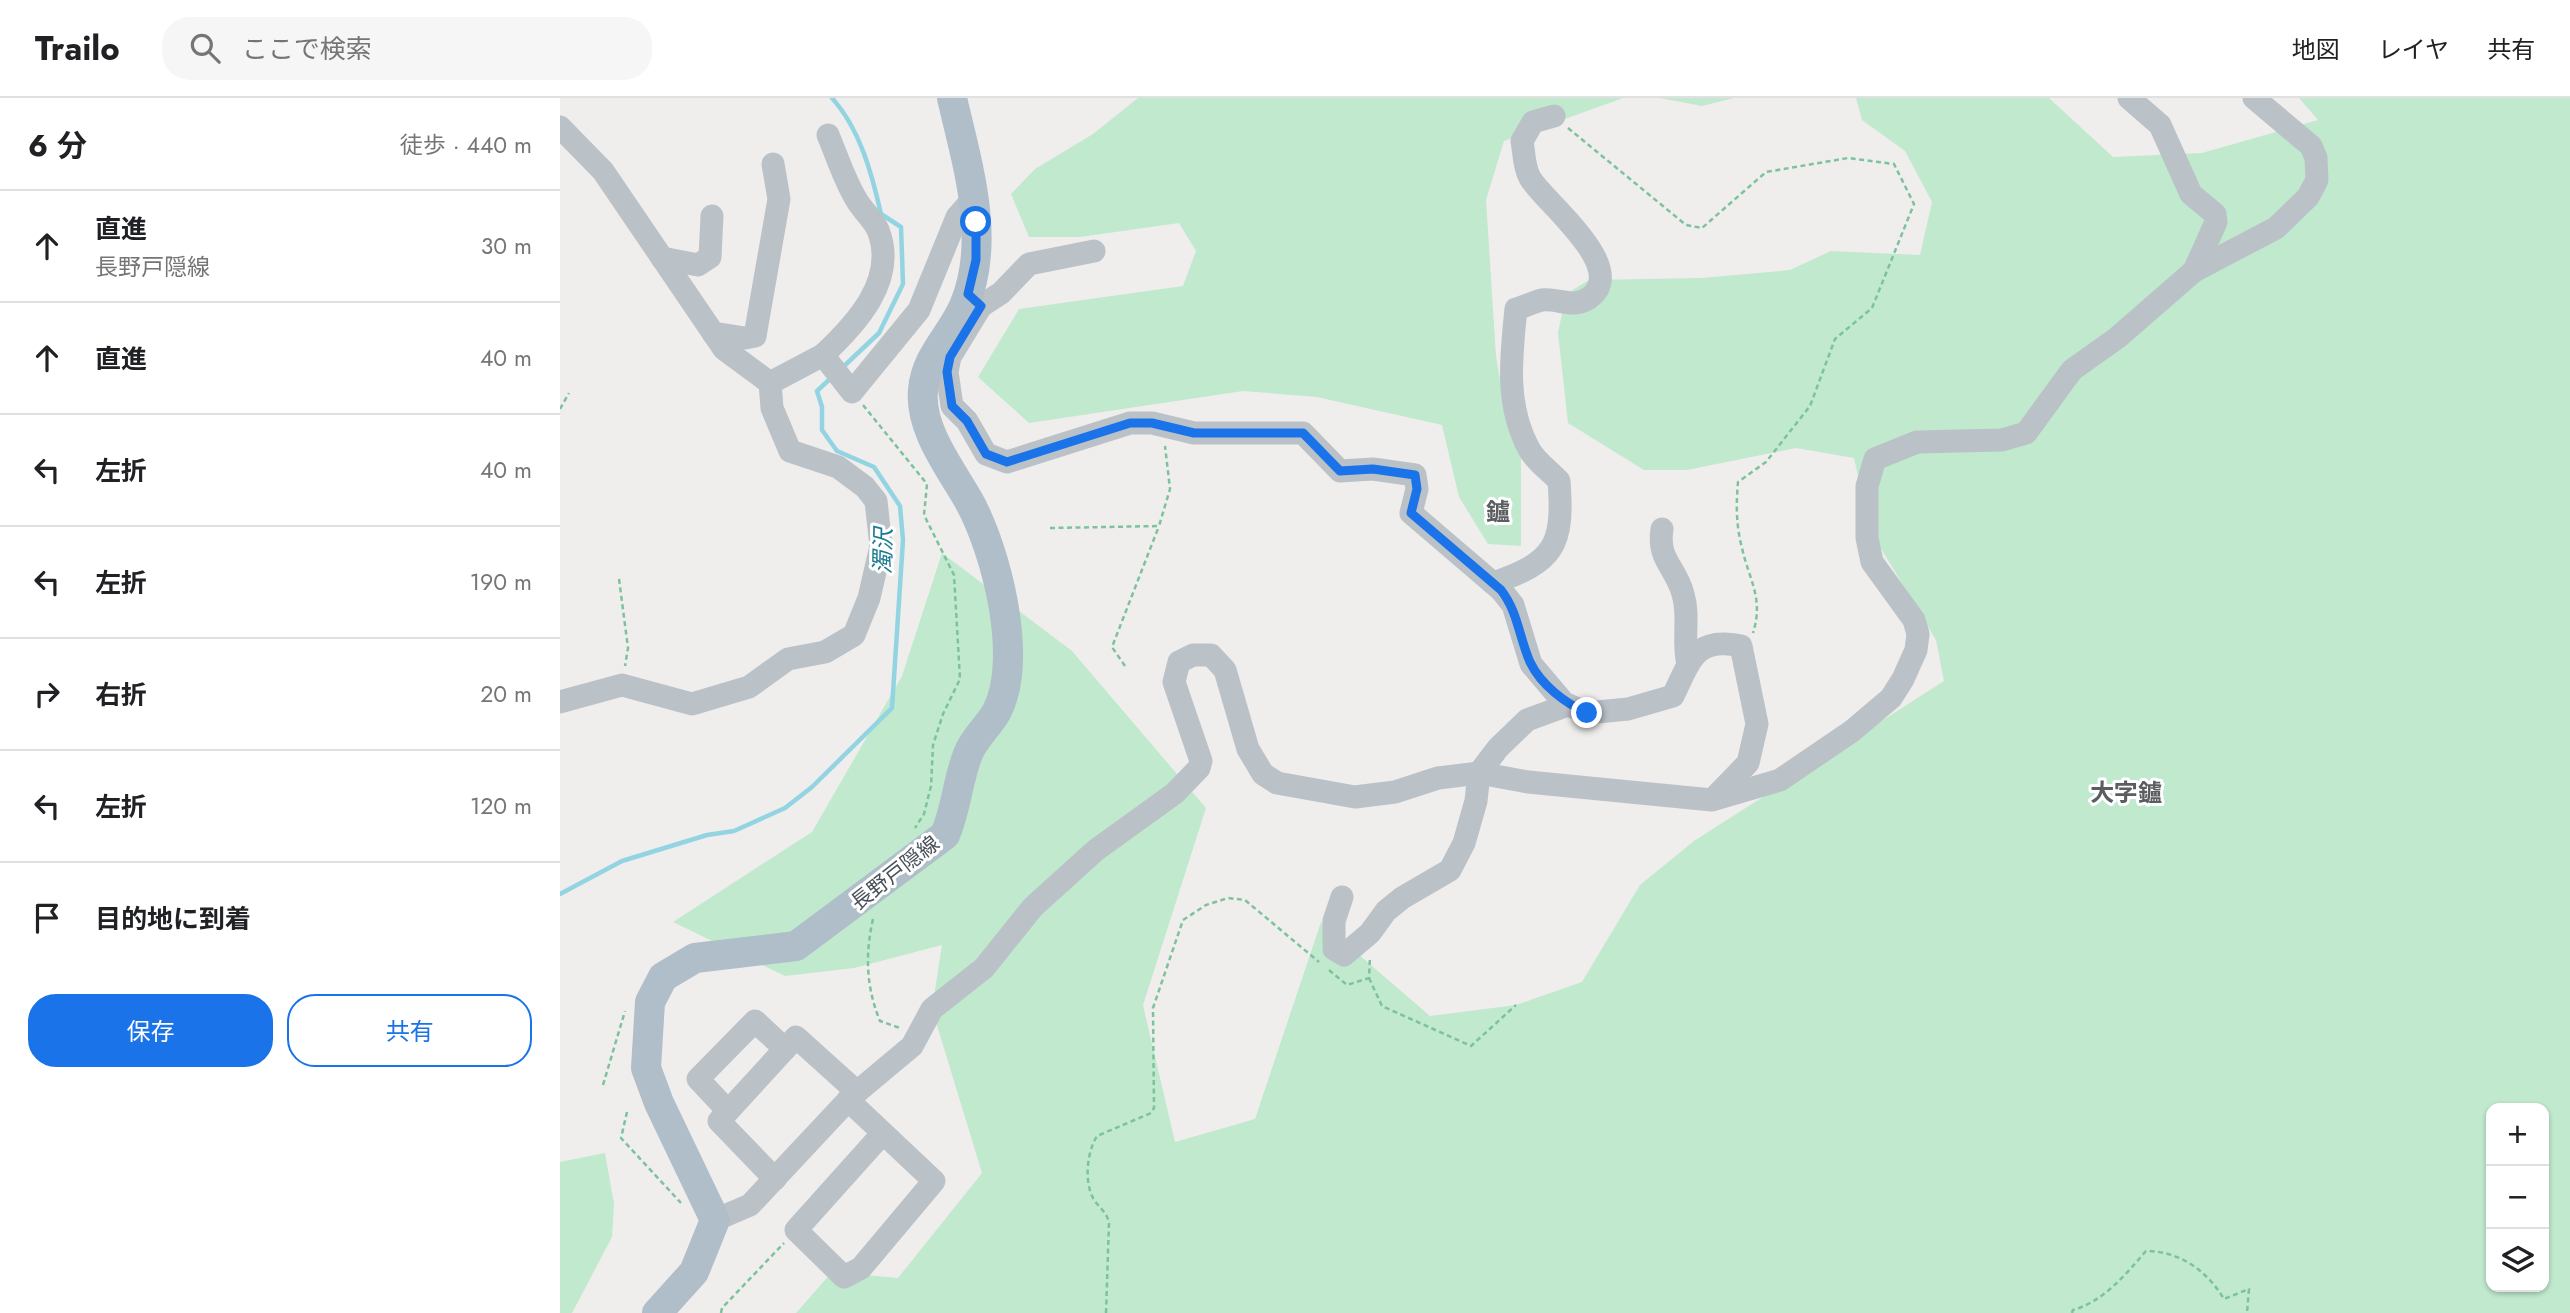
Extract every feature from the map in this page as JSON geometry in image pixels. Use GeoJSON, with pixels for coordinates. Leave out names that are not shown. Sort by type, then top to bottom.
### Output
{"type":"FeatureCollection","features":[{"type":"Feature","properties":{"kind":"main road","name":"長野戸隠線"},"geometry":{"type":"LineString","coordinates":[[715,1220],[659,1103],[646,1068],[650,1002],[663,977],[695,958],[796,946],[945,835],[956,809],[961,774],[969,751],[998,710],[1007,665],[1007,626],[1001,587],[971,505],[941,453],[924,413],[923,390],[929,365],[938,345],[974,300],[976,260],[973,199],[952,98]]}},
{"type":"Feature","properties":{"kind":"main road"},"geometry":{"type":"LineString","coordinates":[[657,1313],[694,1272],[715,1220]]}},
{"type":"Feature","properties":{"kind":"street"},"geometry":{"type":"LineString","coordinates":[[2129,98],[2160,125],[2191,194],[2215,215],[2216,222],[2194,271]]}},
{"type":"Feature","properties":{"kind":"street"},"geometry":{"type":"LineString","coordinates":[[715,1220],[750,1205],[800,1148],[852,1096],[912,1046],[932,1009],[984,968],[1033,907],[1096,850],[1175,793],[1199,768],[1201,761],[1174,682],[1180,662],[1193,655],[1211,655],[1226,670],[1248,749],[1263,774],[1277,783],[1355,797],[1395,792],[1438,778],[1479,773],[1528,782],[1712,800],[1780,780],[1852,732],[1891,698],[1916,650],[1918,634],[1914,620],[1872,562],[1867,538],[1867,486],[1875,459],[1917,442],[2002,440],[2026,433],[2072,370],[2117,338],[2194,271],[2276,228],[2308,197],[2317,180],[2316,158],[2311,146],[2254,98]]}},
{"type":"Feature","properties":{"kind":"street"},"geometry":{"type":"LineString","coordinates":[[1493,583],[1519,574],[1546,558],[1553,547],[1559,520],[1559,481],[1530,452],[1512,407],[1511,357],[1516,309],[1543,300],[1575,304],[1591,296],[1600,279],[1595,258],[1583,235],[1549,203],[1528,176],[1522,141],[1533,122],[1554,116]]}},
{"type":"Feature","properties":{"kind":"street"},"geometry":{"type":"LineString","coordinates":[[560,127],[603,171],[724,348],[770,383],[837,373],[919,310],[957,217],[973,199]]}},
{"type":"Feature","properties":{"kind":"street"},"geometry":{"type":"LineString","coordinates":[[828,135],[855,198],[878,230],[881,250],[878,286],[850,329],[837,373]]}},
{"type":"Feature","properties":{"kind":"street"},"geometry":{"type":"LineString","coordinates":[[713,333],[755,336],[779,199],[773,164]]}},
{"type":"Feature","properties":{"kind":"street"},"geometry":{"type":"LineString","coordinates":[[663,258],[698,265],[710,257],[712,216]]}},
{"type":"Feature","properties":{"kind":"street"},"geometry":{"type":"LineString","coordinates":[[1094,251],[1029,264],[1001,293],[974,300],[950,357],[947,372],[952,406],[967,421],[986,454],[1007,462],[1130,423],[1162,425],[1194,433],[1303,433],[1340,471],[1373,469],[1415,475],[1417,489],[1411,513],[1493,583],[1513,606],[1531,664],[1568,705],[1587,713],[1628,709],[1673,696],[1688,664],[1704,646],[1723,642],[1741,646],[1758,724],[1748,763],[1712,800]]}},
{"type":"Feature","properties":{"kind":"street"},"geometry":{"type":"LineString","coordinates":[[560,702],[622,685],[692,704],[749,687],[788,659],[825,653],[854,635],[869,598],[881,546],[876,501],[864,486],[838,467],[790,451],[772,408],[770,383]]}},
{"type":"Feature","properties":{"kind":"street"},"geometry":{"type":"LineString","coordinates":[[1662,529],[1659,547],[1684,594],[1685,651],[1688,664]]}},
{"type":"Feature","properties":{"kind":"street"},"geometry":{"type":"LineString","coordinates":[[1342,897],[1334,921],[1334,948],[1343,955],[1370,933],[1386,911],[1402,898],[1450,870],[1464,844],[1476,801],[1479,773],[1498,748],[1527,720],[1568,705]]}},
{"type":"Feature","properties":{"kind":"street"},"geometry":{"type":"LineString","coordinates":[[728,1111],[698,1079],[755,1021],[785,1049]]}},
{"type":"Feature","properties":{"kind":"street"},"geometry":{"type":"LineString","coordinates":[[775,1179],[719,1121],[796,1037],[883,1133],[934,1181],[861,1268],[844,1277],[796,1230],[883,1133]]}},
{"type":"Feature","properties":{"kind":"path"},"geometry":{"type":"LineString","coordinates":[[1554,116],[1686,225],[1702,228],[1766,172],[1848,158],[1894,164],[1914,204],[1872,308],[1835,340],[1810,407],[1766,462],[1738,482],[1735,509],[1742,550],[1754,580],[1758,616],[1745,659]]}},
{"type":"Feature","properties":{"kind":"path"},"geometry":{"type":"LineString","coordinates":[[837,373],[927,484],[924,515],[954,575],[960,679],[943,714],[933,745],[931,786],[924,814],[907,838],[919,855]]}},
{"type":"Feature","properties":{"kind":"path"},"geometry":{"type":"LineString","coordinates":[[560,409],[569,393]]}},
{"type":"Feature","properties":{"kind":"path"},"geometry":{"type":"LineString","coordinates":[[1125,666],[1112,647],[1159,526],[1170,489],[1162,425]]}},
{"type":"Feature","properties":{"kind":"path"},"geometry":{"type":"LineString","coordinates":[[1051,527],[1159,526]]}},
{"type":"Feature","properties":{"kind":"path"},"geometry":{"type":"LineString","coordinates":[[619,579],[628,648],[622,685]]}},
{"type":"Feature","properties":{"kind":"path"},"geometry":{"type":"LineString","coordinates":[[1106,1313],[1109,1222],[1107,1214],[1093,1197],[1087,1177],[1093,1143],[1097,1136],[1150,1113],[1154,1108],[1153,1007],[1183,920],[1206,905],[1228,898],[1245,900],[1347,985],[1369,978]]}},
{"type":"Feature","properties":{"kind":"path"},"geometry":{"type":"LineString","coordinates":[[873,919],[866,951],[872,1002],[880,1021],[919,1032]]}},
{"type":"Feature","properties":{"kind":"path"},"geometry":{"type":"LineString","coordinates":[[1370,933],[1369,978],[1382,1006],[1471,1046],[1516,1005]]}},
{"type":"Feature","properties":{"kind":"path"},"geometry":{"type":"LineString","coordinates":[[627,1112],[621,1138],[685,1207]]}},
{"type":"Feature","properties":{"kind":"path"},"geometry":{"type":"LineString","coordinates":[[721,1313],[722,1308],[796,1230]]}},
{"type":"Feature","properties":{"kind":"path"},"geometry":{"type":"LineString","coordinates":[[2072,1313],[2073,1310],[2090,1305],[2112,1288],[2147,1251],[2163,1251],[2185,1261],[2211,1277],[2224,1298],[2249,1289],[2247,1313]]}},
{"type":"Feature","properties":{"kind":"green space"},"geometry":{"type":"Polygon","coordinates":[[[1138,98],[1623,98],[1504,141],[1486,200],[1496,356],[1506,417],[1521,458],[1521,546],[1488,544],[1459,497],[1442,425],[1317,397],[1243,391],[1029,423],[978,377],[1019,309],[1183,286],[1196,251],[1179,223],[1080,237],[1029,237],[1011,194],[1035,169],[1093,134],[1138,98]]]}},
{"type":"Feature","properties":{"kind":"green space"},"geometry":{"type":"Polygon","coordinates":[[[1660,98],[1734,98],[1702,106],[1660,98]]]}},
{"type":"Feature","properties":{"kind":"green space"},"geometry":{"type":"Polygon","coordinates":[[[1856,98],[2049,98],[2113,157],[2202,153],[2318,120],[2299,98],[2570,98],[2570,1313],[796,1313],[832,1272],[898,1278],[982,1173],[932,1009],[942,945],[854,968],[785,976],[673,922],[812,832],[902,676],[942,553],[1072,651],[1206,808],[1143,1005],[1175,1142],[1255,1119],[1321,922],[1430,1016],[1516,1005],[1582,982],[1640,885],[1694,841],[1944,681],[1936,640],[1871,532],[1854,458],[1796,448],[1687,470],[1644,470],[1568,423],[1558,333],[1566,294],[1589,280],[1702,278],[1790,270],[1831,251],[1920,255],[1932,202],[1905,151],[1862,120],[1856,98]]]}},
{"type":"Feature","properties":{"kind":"green space"},"geometry":{"type":"Polygon","coordinates":[[[605,1153],[614,1204],[612,1237],[572,1313],[560,1313],[560,1162],[605,1153]]]}},
{"type":"Feature","properties":{"kind":"waterway","name":"濁沢"},"geometry":{"type":"LineString","coordinates":[[832,98],[842,110],[857,138],[869,168],[881,214],[901,227],[903,284],[879,333],[842,368]]}},
{"type":"Feature","properties":{"kind":"waterway","name":"濁沢"},"geometry":{"type":"LineString","coordinates":[[560,894],[622,861],[707,835],[734,831],[785,808],[812,787],[892,708],[903,540],[900,506],[874,467],[837,451],[822,430],[822,407],[817,391],[831,378]]}},
{"type":"Feature","properties":{"kind":"district","name":"鑪"},"geometry":{"type":"Point","coordinates":[1498,511]}},
{"type":"Feature","properties":{"kind":"district","name":"大字鑪"},"geometry":{"type":"Point","coordinates":[2126,792]}},
{"type":"Feature","properties":{"kind":"route"},"geometry":{"type":"LineString","coordinates":[[976,222],[976,260],[968,294],[981,306],[950,357],[947,372],[952,406],[967,421],[986,454],[1007,462],[1106,429],[1130,423],[1152,423],[1194,433],[1303,433],[1340,471],[1373,469],[1415,475],[1417,489],[1411,513],[1501,590],[1513,606],[1531,664],[1564,703],[1587,713]]}}]}
